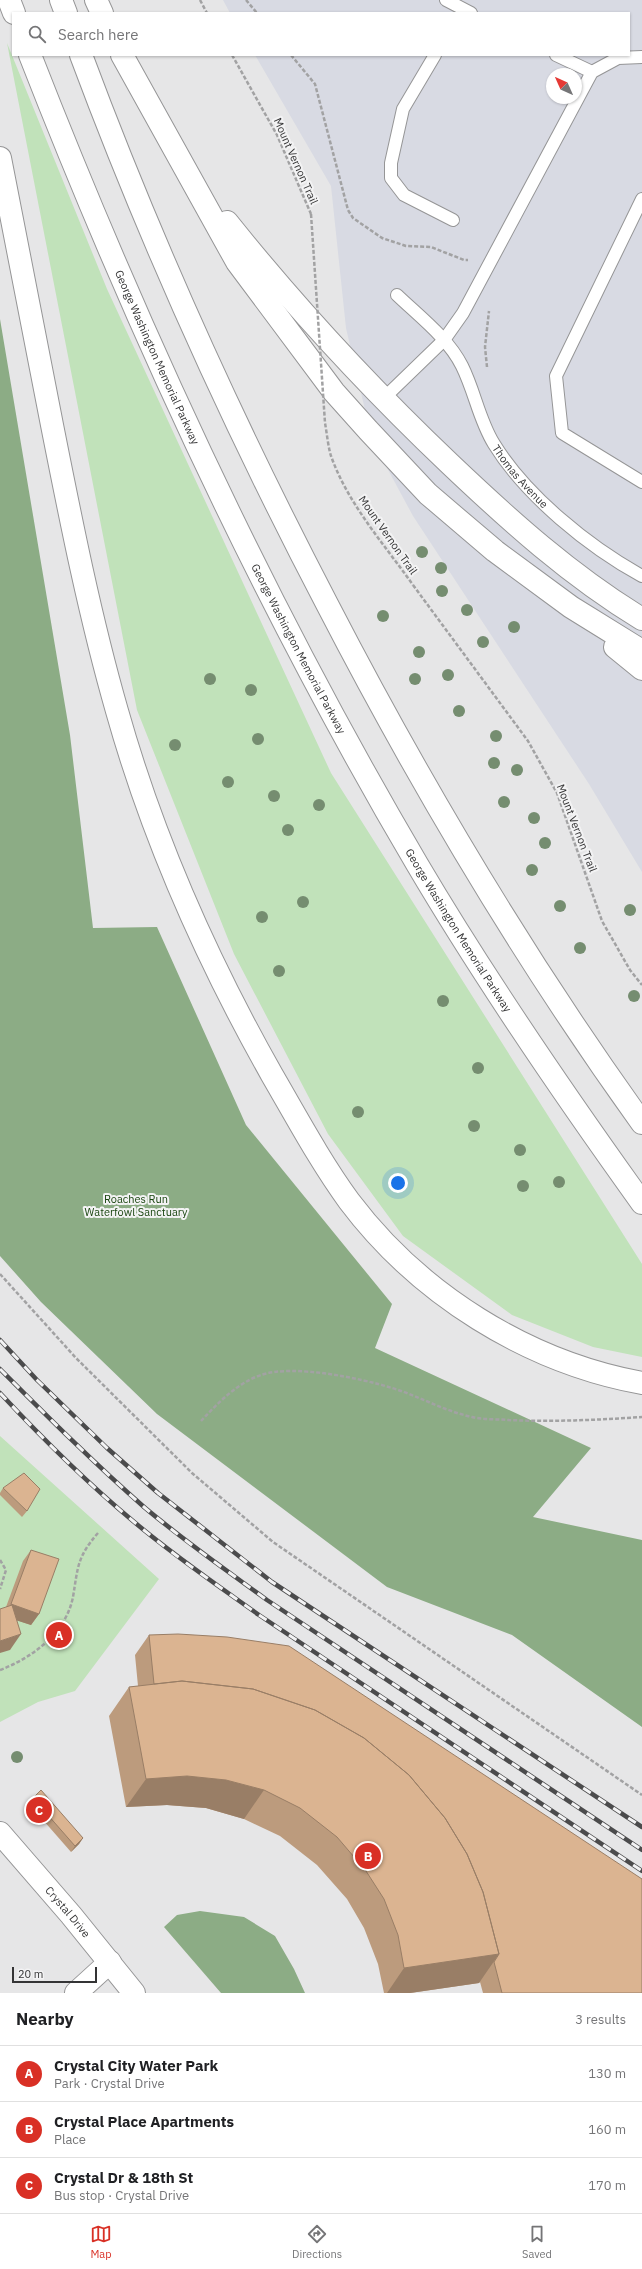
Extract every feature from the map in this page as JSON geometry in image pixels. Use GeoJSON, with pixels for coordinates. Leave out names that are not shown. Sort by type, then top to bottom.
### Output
{"type":"FeatureCollection","features":[{"type":"Feature","properties":{"kind":"main road"},"geometry":{"type":"LineString","coordinates":[[9,0],[14,12]]}},
{"type":"Feature","properties":{"kind":"main road"},"geometry":{"type":"LineString","coordinates":[[61,0],[66,12]]}},
{"type":"Feature","properties":{"kind":"main road"},"geometry":{"type":"LineString","coordinates":[[96,0],[102,12]]}},
{"type":"Feature","properties":{"kind":"main road","name":"George Washington Memorial Parkway"},"geometry":{"type":"LineString","coordinates":[[30,56],[94,217],[177,406],[264,585],[317,687],[418,866],[473,955],[586,1125],[642,1203]]}},
{"type":"Feature","properties":{"kind":"main road"},"geometry":{"type":"LineString","coordinates":[[82,56],[135,190],[198,339],[258,467],[353,655],[454,835],[566,1012],[642,1123]]}},
{"type":"Feature","properties":{"kind":"main road"},"geometry":{"type":"LineString","coordinates":[[123,56],[149,106],[192,177],[241,267],[330,386],[368,430],[395,460],[461,524],[495,552],[571,607],[642,651]]}},
{"type":"Feature","properties":{"kind":"main road"},"geometry":{"type":"LineString","coordinates":[[0,158],[75,540],[117,712],[141,787],[170,865],[189,910],[235,1006],[306,1134],[342,1191],[372,1228],[418,1274],[450,1300],[476,1318],[527,1344],[598,1372],[642,1383]]}},
{"type":"Feature","properties":{"kind":"main road"},"geometry":{"type":"LineString","coordinates":[[192,177],[282,289],[383,399],[480,493],[544,550],[583,580],[642,619]]}},
{"type":"Feature","properties":{"kind":"main road"},"geometry":{"type":"LineString","coordinates":[[571,607],[626,657],[642,669]]}},
{"type":"Feature","properties":{"kind":"main road","name":"Crystal Drive"},"geometry":{"type":"LineString","coordinates":[[0,1833],[110,1962],[134,1993]]}},
{"type":"Feature","properties":{"kind":"main road"},"geometry":{"type":"LineString","coordinates":[[76,1993],[110,1962]]}},
{"type":"Feature","properties":{"kind":"lane"},"geometry":{"type":"LineString","coordinates":[[446,0],[464,12]]}},
{"type":"Feature","properties":{"kind":"lane"},"geometry":{"type":"LineString","coordinates":[[434,56],[403,109],[391,163],[391,178],[404,195],[453,220]]}},
{"type":"Feature","properties":{"kind":"lane"},"geometry":{"type":"LineString","coordinates":[[558,56],[592,72]]}},
{"type":"Feature","properties":{"kind":"lane"},"geometry":{"type":"LineString","coordinates":[[383,399],[444,340],[463,313],[496,254],[592,72],[618,58],[642,57]]}},
{"type":"Feature","properties":{"kind":"lane"},"geometry":{"type":"LineString","coordinates":[[642,199],[556,376],[562,434],[642,482]]}},
{"type":"Feature","properties":{"kind":"lane","name":"Thomas Avenue"},"geometry":{"type":"LineString","coordinates":[[397,295],[444,340],[462,366],[485,428],[503,458],[528,487],[564,521],[616,560],[642,576]]}},
{"type":"Feature","properties":{"kind":"path"},"geometry":{"type":"LineString","coordinates":[[200,0],[206,12]]}},
{"type":"Feature","properties":{"kind":"path"},"geometry":{"type":"LineString","coordinates":[[246,0],[255,12]]}},
{"type":"Feature","properties":{"kind":"path","name":"Mount Vernon Trail"},"geometry":{"type":"LineString","coordinates":[[233,56],[277,135],[311,214],[325,423],[331,455],[345,486],[359,510],[528,741],[557,794],[602,921],[630,970],[642,985]]}},
{"type":"Feature","properties":{"kind":"path"},"geometry":{"type":"LineString","coordinates":[[292,56],[314,84],[348,210],[353,218],[382,238],[406,246],[431,247],[464,260],[473,259]]}},
{"type":"Feature","properties":{"kind":"path"},"geometry":{"type":"LineString","coordinates":[[488,374],[485,347],[492,304]]}},
{"type":"Feature","properties":{"kind":"path"},"geometry":{"type":"LineString","coordinates":[[0,1274],[76,1358],[192,1473],[273,1542],[642,1795]]}},
{"type":"Feature","properties":{"kind":"path"},"geometry":{"type":"LineString","coordinates":[[201,1421],[221,1400],[240,1386],[261,1374],[286,1371],[308,1371],[352,1378],[386,1386],[473,1418],[538,1421],[642,1417]]}},
{"type":"Feature","properties":{"kind":"path"},"geometry":{"type":"LineString","coordinates":[[0,1670],[36,1651],[54,1635],[69,1609],[77,1567],[82,1554],[98,1533]]}},
{"type":"Feature","properties":{"kind":"path"},"geometry":{"type":"LineString","coordinates":[[0,1560],[6,1570],[0,1589]]}},
{"type":"Feature","properties":{"kind":"shaded area"},"geometry":{"type":"Polygon","coordinates":[[[223,0],[642,0],[642,872],[589,784],[413,516],[372,440],[346,328],[331,186],[256,56],[630,56],[630,12],[229,12],[223,0]]]}},
{"type":"Feature","properties":{"kind":"green space"},"geometry":{"type":"Polygon","coordinates":[[[7,43],[107,289],[331,773],[642,1264],[642,1357],[593,1347],[512,1315],[403,1236],[328,1134],[234,954],[137,710],[7,43]]]}},
{"type":"Feature","properties":{"kind":"green space","name":"Roaches Run Waterfowl Sanctuary"},"geometry":{"type":"Polygon","coordinates":[[[0,319],[70,735],[93,928],[157,927],[246,1125],[392,1304],[375,1348],[591,1448],[533,1517],[642,1540],[642,1727],[512,1635],[387,1587],[157,1414],[41,1302],[0,1256],[0,319]]]}},
{"type":"Feature","properties":{"kind":"green space"},"geometry":{"type":"Polygon","coordinates":[[[0,1436],[159,1579],[75,1691],[38,1702],[0,1722],[0,1436]]]}},
{"type":"Feature","properties":{"kind":"green space"},"geometry":{"type":"Polygon","coordinates":[[[200,1911],[244,1917],[275,1936],[294,1969],[305,1993],[221,1993],[164,1927],[177,1915],[200,1911]]]}},
{"type":"Feature","properties":{"kind":"building"},"geometry":{"type":"Polygon","coordinates":[[[24,1473],[40,1489],[27,1511],[3,1488],[24,1473]]]}},
{"type":"Feature","properties":{"kind":"building"},"geometry":{"type":"Polygon","coordinates":[[[31,1550],[59,1559],[39,1614],[11,1604],[31,1550]]]}},
{"type":"Feature","properties":{"kind":"building"},"geometry":{"type":"Polygon","coordinates":[[[12,1605],[21,1634],[0,1641],[0,1609],[12,1605]]]}},
{"type":"Feature","properties":{"kind":"building"},"geometry":{"type":"Polygon","coordinates":[[[178,1634],[227,1637],[289,1646],[642,1879],[642,1993],[502,1993],[494,1962],[499,1954],[483,1892],[467,1854],[445,1818],[409,1775],[364,1738],[315,1710],[253,1689],[182,1681],[154,1684],[149,1635],[178,1634]]]}},
{"type":"Feature","properties":{"kind":"building"},"geometry":{"type":"Polygon","coordinates":[[[182,1681],[253,1689],[315,1710],[364,1738],[409,1775],[445,1818],[467,1854],[483,1892],[499,1954],[404,1968],[398,1935],[384,1899],[366,1871],[337,1837],[300,1808],[264,1790],[226,1780],[187,1776],[146,1779],[129,1687],[182,1681]]]}},
{"type":"Feature","properties":{"kind":"building"},"geometry":{"type":"Polygon","coordinates":[[[41,1790],[83,1838],[75,1846],[33,1798],[41,1790]]]}},
{"type":"Feature","properties":{"kind":"railway"},"geometry":{"type":"LineString","coordinates":[[0,1340],[37,1380],[107,1448],[158,1493],[272,1582],[642,1827]]}},
{"type":"Feature","properties":{"kind":"railway"},"geometry":{"type":"LineString","coordinates":[[0,1369],[107,1473],[144,1507],[189,1543],[267,1600],[642,1850]]}},
{"type":"Feature","properties":{"kind":"railway"},"geometry":{"type":"LineString","coordinates":[[0,1393],[81,1475],[148,1534],[179,1558],[259,1615],[642,1871]]}},
{"type":"Feature","properties":{"kind":"place","name":"Crystal City Water Park"},"geometry":{"type":"Point","coordinates":[59,1635]}},
{"type":"Feature","properties":{"kind":"place","name":"Crystal Dr & 18th St"},"geometry":{"type":"Point","coordinates":[39,1810]}},
{"type":"Feature","properties":{"kind":"place","name":"Crystal Place Apartments"},"geometry":{"type":"Point","coordinates":[368,1856]}}]}
